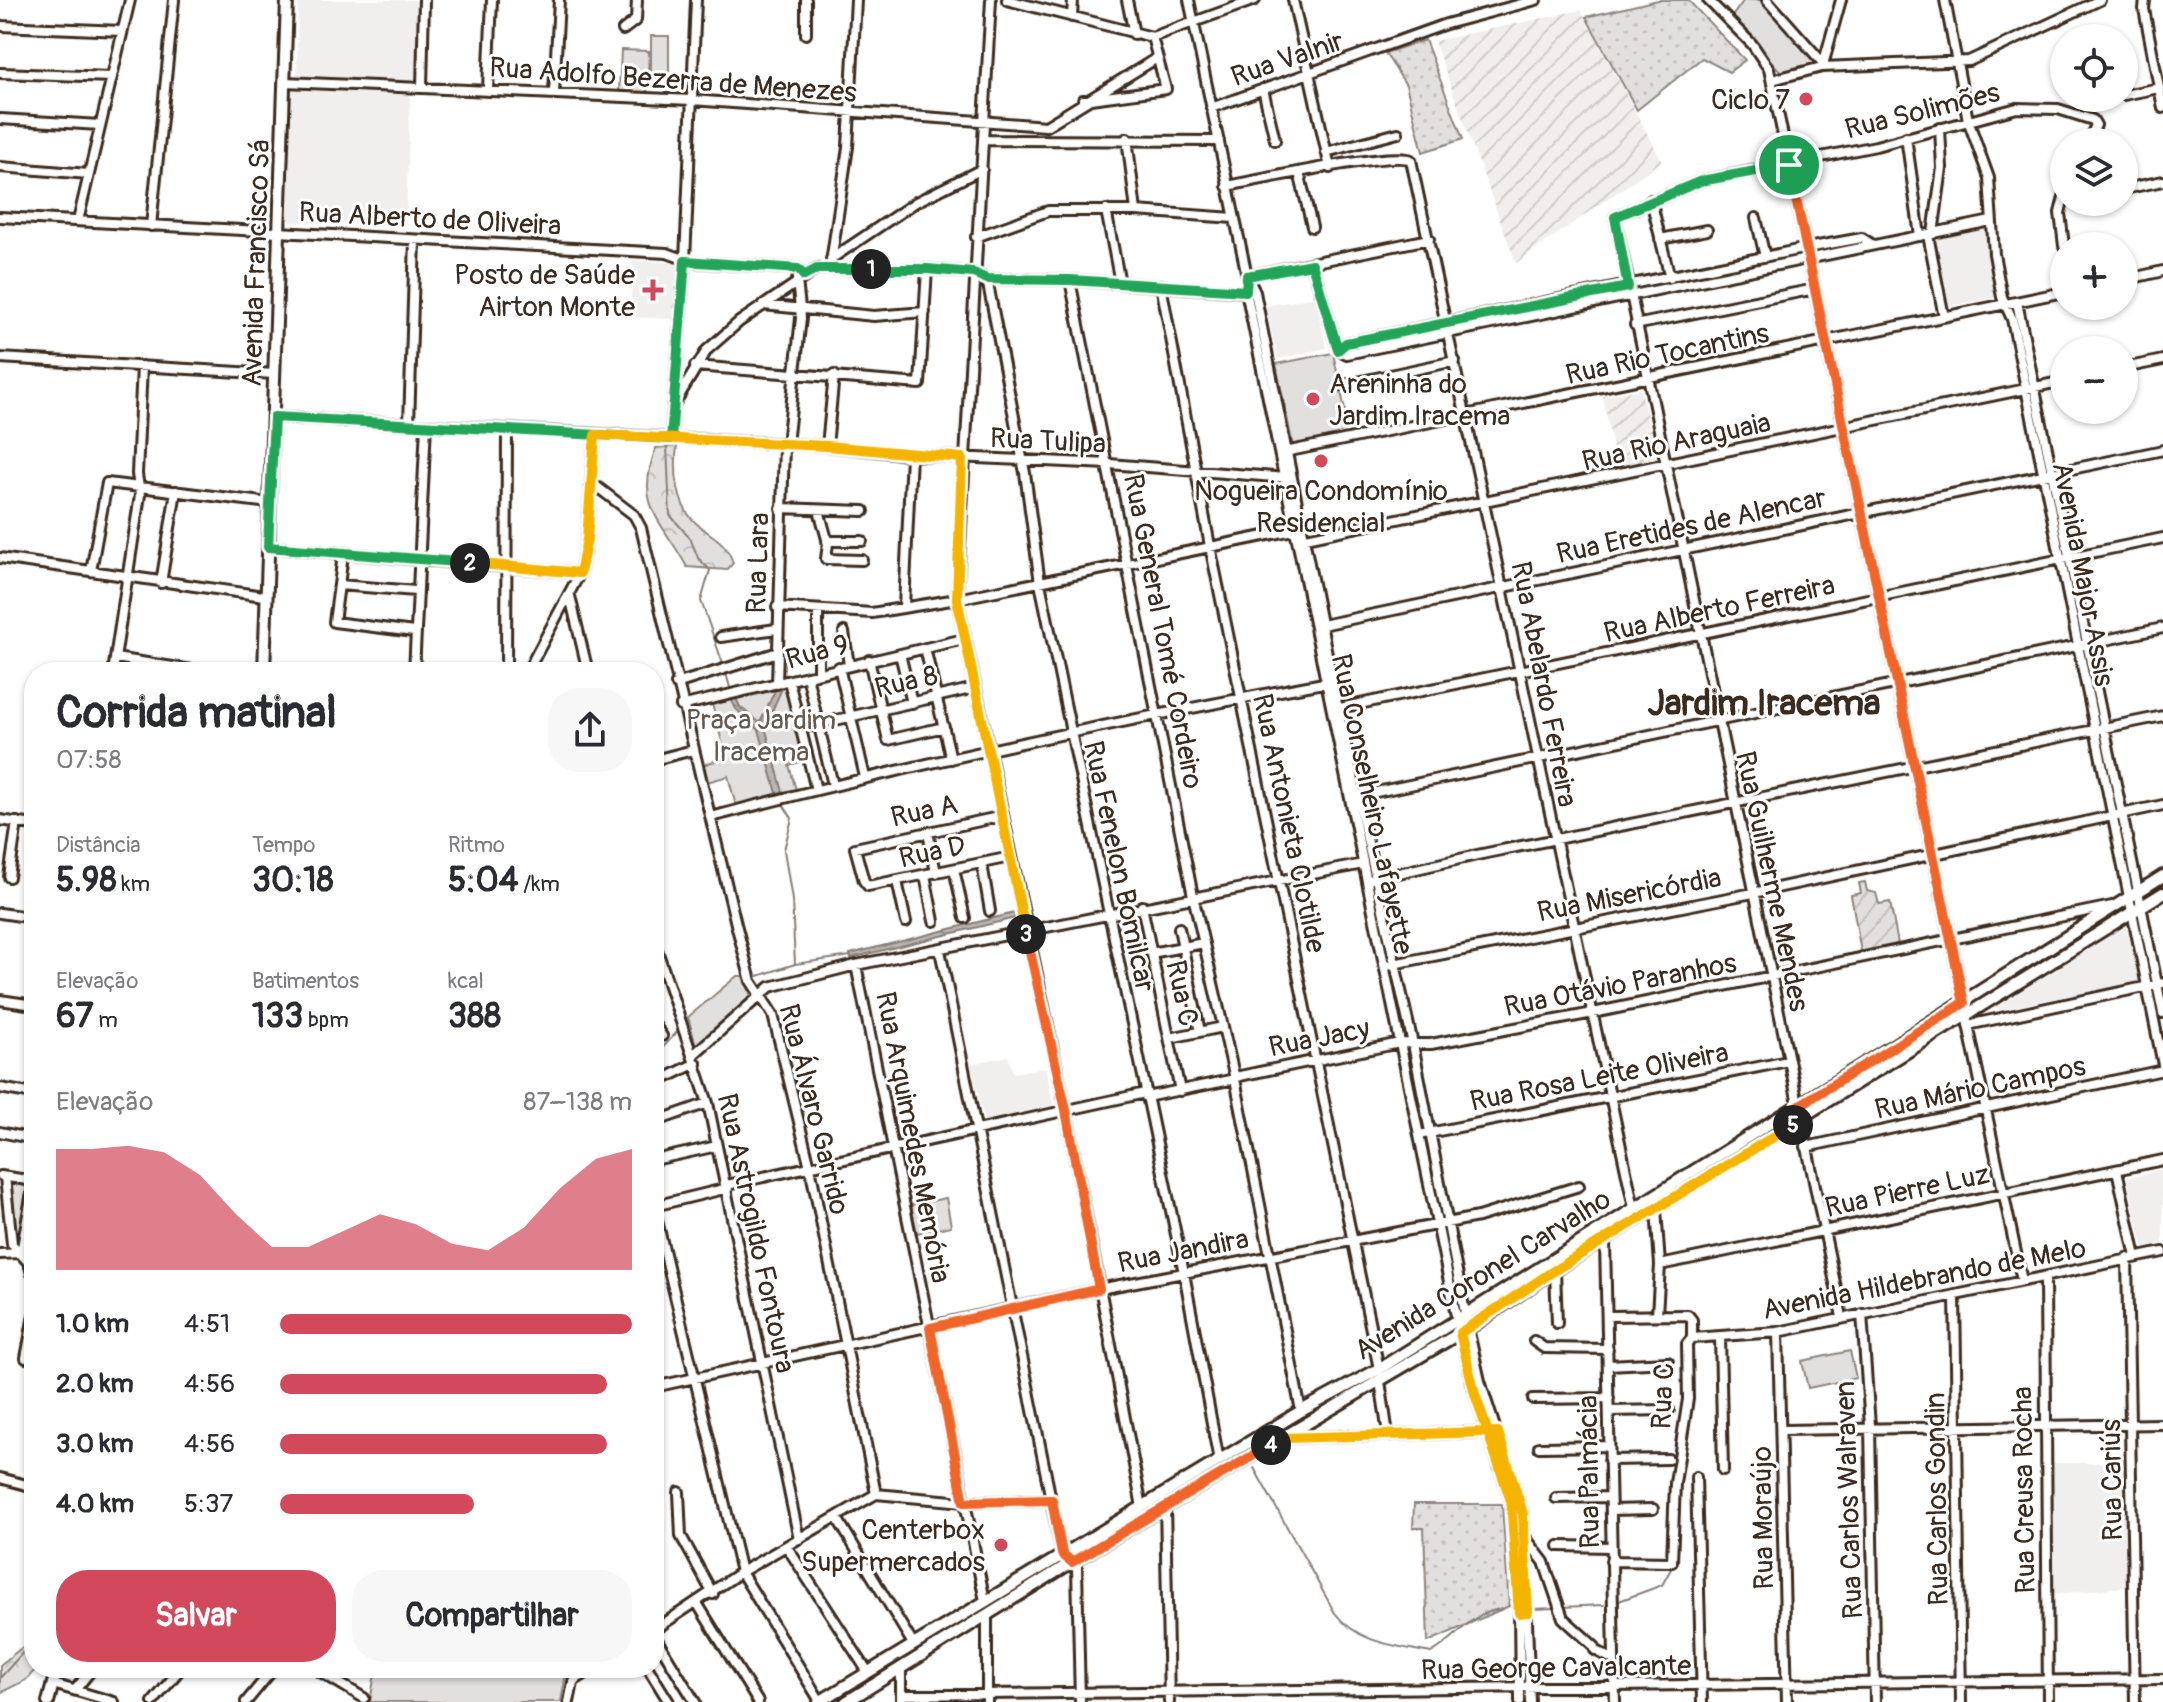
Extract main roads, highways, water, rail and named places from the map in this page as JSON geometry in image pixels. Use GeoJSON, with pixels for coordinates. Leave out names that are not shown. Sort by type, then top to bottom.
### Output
{"type":"FeatureCollection","features":[{"type":"Feature","properties":{"kind":"main road","name":"Avenida Francisco Sá"},"geometry":{"type":"LineString","coordinates":[[264,662],[287,0]]}},
{"type":"Feature","properties":{"kind":"main road","name":"Avenida Coronel Carvalho"},"geometry":{"type":"LineString","coordinates":[[820,1702],[1301,1411],[1379,1369],[2163,876]]}},
{"type":"Feature","properties":{"kind":"main road","name":"Avenida Coronel Carvalho"},"geometry":{"type":"LineString","coordinates":[[846,1702],[1072,1562],[1464,1331],[1555,1270],[1967,1020],[2162,894]]}},
{"type":"Feature","properties":{"kind":"main road"},"geometry":{"type":"LineString","coordinates":[[48,1702],[54,1678]]}},
{"type":"Feature","properties":{"kind":"water"},"geometry":{"type":"Polygon","coordinates":[[[777,686],[783,686],[765,727],[783,792],[777,793],[759,730],[736,709],[730,697],[735,696],[740,707],[760,723],[777,686]]]}},
{"type":"Feature","properties":{"kind":"water"},"geometry":{"type":"Polygon","coordinates":[[[1014,913],[1015,918],[851,958],[850,954],[1014,913]]]}},
{"type":"Feature","properties":{"kind":"waterway"},"geometry":{"type":"LineString","coordinates":[[667,446],[670,515],[690,538],[698,558],[710,570],[701,601],[723,664]]}},
{"type":"Feature","properties":{"kind":"waterway"},"geometry":{"type":"LineString","coordinates":[[725,670],[731,691]]}},
{"type":"Feature","properties":{"kind":"waterway"},"geometry":{"type":"LineString","coordinates":[[782,803],[792,818],[784,850],[792,900],[795,964]]}},
{"type":"Feature","properties":{"kind":"waterway"},"geometry":{"type":"LineString","coordinates":[[752,978],[795,964],[851,956]]}},
{"type":"Feature","properties":{"kind":"waterway"},"geometry":{"type":"LineString","coordinates":[[664,1046],[678,1031]]}},
{"type":"Feature","properties":{"kind":"waterway"},"geometry":{"type":"LineString","coordinates":[[1254,1468],[1335,1613],[1355,1631],[1378,1642],[1431,1653],[1473,1620],[1503,1609]]}},
{"type":"Feature","properties":{"kind":"waterway"},"geometry":{"type":"LineString","coordinates":[[1619,1601],[1662,1585],[1672,1567]]}},
{"type":"Feature","properties":{"kind":"waterway"},"geometry":{"type":"LineString","coordinates":[[1562,1607],[1604,1605]]}},
{"type":"Feature","properties":{"kind":"waterway"},"geometry":{"type":"LineString","coordinates":[[1533,1609],[1555,1608]]}},
{"type":"Feature","properties":{"kind":"waterway"},"geometry":{"type":"LineString","coordinates":[[0,1678],[24,1651]]}},
{"type":"Feature","properties":{"kind":"place","name":"Ciclo 7"},"geometry":{"type":"Point","coordinates":[1806,99]}},
{"type":"Feature","properties":{"kind":"place","name":"Posto de Saúde Airton Monte"},"geometry":{"type":"Point","coordinates":[653,290]}},
{"type":"Feature","properties":{"kind":"place","name":"Areninha do Jardim Iracema"},"geometry":{"type":"Point","coordinates":[1313,399]}},
{"type":"Feature","properties":{"kind":"place","name":"Nogueira Condomínio Residencial"},"geometry":{"type":"Point","coordinates":[1321,461]}},
{"type":"Feature","properties":{"kind":"place","name":"Centerbox Supermercados"},"geometry":{"type":"Point","coordinates":[1001,1545]}},
{"type":"Feature","properties":{"kind":"district","name":"Jardim Iracema"},"geometry":{"type":"Point","coordinates":[1764,702]}},
{"type":"Feature","properties":{"kind":"park label","name":"Praça Jardim Iracema"},"geometry":{"type":"Point","coordinates":[761,735]}}]}
